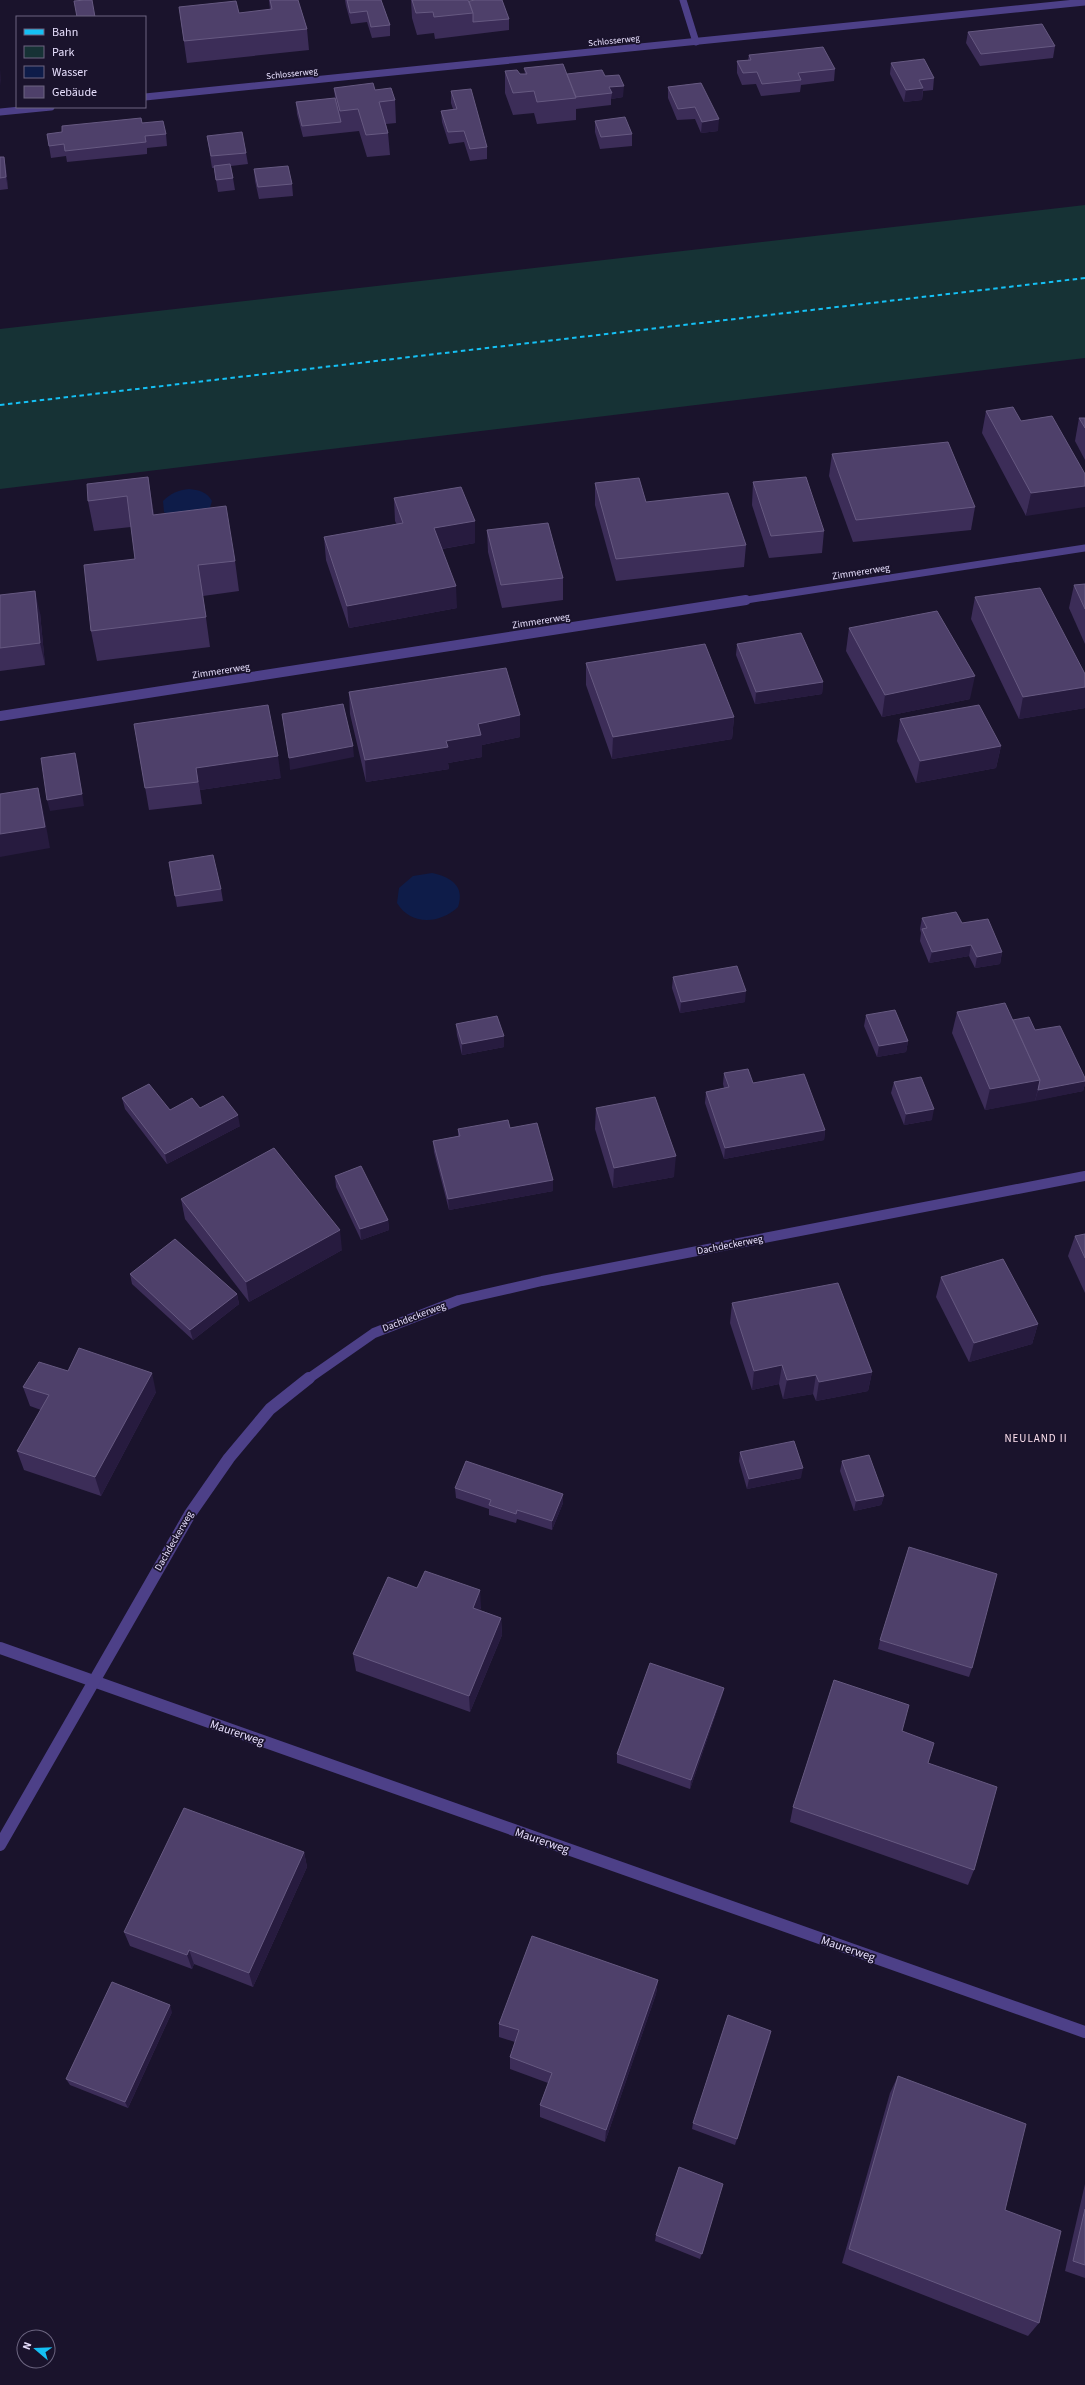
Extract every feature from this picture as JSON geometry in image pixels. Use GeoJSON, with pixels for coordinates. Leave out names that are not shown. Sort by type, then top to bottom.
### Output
{"type":"FeatureCollection","features":[{"type":"Feature","properties":{"kind":"lane"},"geometry":{"type":"LineString","coordinates":[[683,0],[696,42]]}},
{"type":"Feature","properties":{"kind":"lane","name":"Schlosserweg"},"geometry":{"type":"LineString","coordinates":[[146,98],[1085,2]]}},
{"type":"Feature","properties":{"kind":"lane"},"geometry":{"type":"LineString","coordinates":[[0,112],[41,108]]}},
{"type":"Feature","properties":{"kind":"lane","name":"Zimmererweg"},"geometry":{"type":"LineString","coordinates":[[0,716],[1085,548]]}},
{"type":"Feature","properties":{"kind":"lane","name":"Dachdeckerweg"},"geometry":{"type":"LineString","coordinates":[[0,1845],[92,1682],[190,1514],[229,1458],[270,1409],[328,1363],[374,1333],[459,1300],[542,1281],[1085,1176]]}},
{"type":"Feature","properties":{"kind":"lane","name":"Maurerweg"},"geometry":{"type":"LineString","coordinates":[[0,1648],[92,1682],[1085,2032]]}},
{"type":"Feature","properties":{"kind":"green space"},"geometry":{"type":"Polygon","coordinates":[[[1085,205],[1085,358],[0,489],[0,329],[1085,205]]]}},
{"type":"Feature","properties":{"kind":"water"},"geometry":{"type":"Polygon","coordinates":[[[189,489],[208,495],[212,501],[209,511],[169,516],[164,512],[163,501],[166,498],[175,492],[189,489]]]}},
{"type":"Feature","properties":{"kind":"water"},"geometry":{"type":"Polygon","coordinates":[[[432,873],[445,877],[455,884],[460,893],[458,907],[443,917],[434,919],[418,919],[410,916],[397,903],[399,888],[413,876],[432,873]]]}},
{"type":"Feature","properties":{"kind":"building"},"geometry":{"type":"Polygon","coordinates":[[[92,0],[95,16],[77,16],[74,1],[92,0]]]}},
{"type":"Feature","properties":{"kind":"building"},"geometry":{"type":"Polygon","coordinates":[[[270,0],[298,0],[307,29],[184,41],[179,7],[236,1],[239,13],[272,9],[270,0]]]}},
{"type":"Feature","properties":{"kind":"building"},"geometry":{"type":"Polygon","coordinates":[[[347,0],[381,0],[390,25],[371,27],[367,11],[350,13],[347,0]]]}},
{"type":"Feature","properties":{"kind":"building"},"geometry":{"type":"Polygon","coordinates":[[[412,0],[468,0],[473,13],[434,17],[433,12],[416,13],[412,0]]]}},
{"type":"Feature","properties":{"kind":"building"},"geometry":{"type":"Polygon","coordinates":[[[502,0],[509,19],[473,22],[473,13],[469,1],[502,0]]]}},
{"type":"Feature","properties":{"kind":"building"},"geometry":{"type":"Polygon","coordinates":[[[1042,24],[1055,46],[981,54],[968,32],[1042,24]]]}},
{"type":"Feature","properties":{"kind":"building"},"geometry":{"type":"Polygon","coordinates":[[[823,47],[835,69],[798,73],[801,80],[762,84],[757,72],[743,73],[737,61],[751,60],[749,55],[823,47]]]}},
{"type":"Feature","properties":{"kind":"building"},"geometry":{"type":"Polygon","coordinates":[[[924,59],[934,78],[919,80],[923,88],[906,90],[891,63],[924,59]]]}},
{"type":"Feature","properties":{"kind":"building"},"geometry":{"type":"Polygon","coordinates":[[[563,64],[576,98],[537,102],[534,91],[513,93],[505,71],[517,70],[520,74],[527,74],[524,68],[563,64]]]}},
{"type":"Feature","properties":{"kind":"building"},"geometry":{"type":"Polygon","coordinates":[[[602,70],[605,76],[619,75],[624,86],[609,87],[612,93],[576,97],[567,74],[602,70]]]}},
{"type":"Feature","properties":{"kind":"building"},"geometry":{"type":"Polygon","coordinates":[[[373,83],[375,90],[391,88],[395,100],[379,102],[388,133],[366,135],[358,109],[340,111],[334,88],[373,83]]]}},
{"type":"Feature","properties":{"kind":"building"},"geometry":{"type":"Polygon","coordinates":[[[701,83],[719,119],[702,122],[695,107],[678,109],[668,87],[701,83]]]}},
{"type":"Feature","properties":{"kind":"building"},"geometry":{"type":"Polygon","coordinates":[[[471,89],[487,147],[470,149],[464,131],[448,132],[441,111],[457,109],[451,91],[471,89]]]}},
{"type":"Feature","properties":{"kind":"building"},"geometry":{"type":"Polygon","coordinates":[[[335,98],[341,122],[302,126],[296,102],[335,98]]]}},
{"type":"Feature","properties":{"kind":"building"},"geometry":{"type":"Polygon","coordinates":[[[625,117],[632,134],[601,137],[595,121],[625,117]]]}},
{"type":"Feature","properties":{"kind":"building"},"geometry":{"type":"Polygon","coordinates":[[[141,118],[142,123],[163,121],[166,134],[145,136],[146,142],[65,151],[64,144],[49,146],[47,134],[62,132],[62,126],[141,118]]]}},
{"type":"Feature","properties":{"kind":"building"},"geometry":{"type":"Polygon","coordinates":[[[242,132],[246,153],[211,156],[207,136],[242,132]]]}},
{"type":"Feature","properties":{"kind":"building"},"geometry":{"type":"Polygon","coordinates":[[[0,157],[4,157],[6,177],[0,178],[0,157]]]}},
{"type":"Feature","properties":{"kind":"building"},"geometry":{"type":"Polygon","coordinates":[[[230,164],[233,178],[216,180],[214,166],[230,164]]]}},
{"type":"Feature","properties":{"kind":"building"},"geometry":{"type":"Polygon","coordinates":[[[288,166],[292,184],[258,187],[254,169],[288,166]]]}},
{"type":"Feature","properties":{"kind":"building"},"geometry":{"type":"Polygon","coordinates":[[[1013,407],[1021,421],[1052,416],[1085,474],[1085,486],[1031,493],[986,411],[1013,407]]]}},
{"type":"Feature","properties":{"kind":"building"},"geometry":{"type":"Polygon","coordinates":[[[1079,418],[1085,418],[1085,428],[1079,418]]]}},
{"type":"Feature","properties":{"kind":"building"},"geometry":{"type":"Polygon","coordinates":[[[948,442],[975,507],[856,520],[832,454],[948,442]]]}},
{"type":"Feature","properties":{"kind":"building"},"geometry":{"type":"Polygon","coordinates":[[[148,477],[153,515],[226,506],[235,561],[198,565],[206,617],[91,631],[84,565],[135,559],[127,496],[88,501],[87,484],[148,477]]]}},
{"type":"Feature","properties":{"kind":"building"},"geometry":{"type":"Polygon","coordinates":[[[806,477],[824,531],[771,536],[753,482],[806,477]]]}},
{"type":"Feature","properties":{"kind":"building"},"geometry":{"type":"Polygon","coordinates":[[[639,478],[646,502],[728,493],[746,545],[616,559],[595,483],[639,478]]]}},
{"type":"Feature","properties":{"kind":"building"},"geometry":{"type":"Polygon","coordinates":[[[461,487],[475,521],[434,528],[456,586],[347,606],[324,537],[403,523],[394,498],[461,487]]]}},
{"type":"Feature","properties":{"kind":"building"},"geometry":{"type":"Polygon","coordinates":[[[548,523],[563,578],[501,585],[487,530],[548,523]]]}},
{"type":"Feature","properties":{"kind":"building"},"geometry":{"type":"Polygon","coordinates":[[[1085,584],[1085,609],[1074,585],[1085,584]]]}},
{"type":"Feature","properties":{"kind":"building"},"geometry":{"type":"Polygon","coordinates":[[[1040,588],[1085,674],[1085,687],[1023,697],[975,597],[1040,588]]]}},
{"type":"Feature","properties":{"kind":"building"},"geometry":{"type":"Polygon","coordinates":[[[35,591],[40,643],[0,648],[0,595],[35,591]]]}},
{"type":"Feature","properties":{"kind":"building"},"geometry":{"type":"Polygon","coordinates":[[[937,611],[975,676],[885,695],[849,628],[937,611]]]}},
{"type":"Feature","properties":{"kind":"building"},"geometry":{"type":"Polygon","coordinates":[[[801,633],[823,682],[756,692],[737,644],[801,633]]]}},
{"type":"Feature","properties":{"kind":"building"},"geometry":{"type":"Polygon","coordinates":[[[705,644],[734,717],[613,737],[586,663],[705,644]]]}},
{"type":"Feature","properties":{"kind":"building"},"geometry":{"type":"Polygon","coordinates":[[[506,668],[520,715],[478,724],[481,735],[446,741],[448,747],[365,760],[349,692],[506,668]]]}},
{"type":"Feature","properties":{"kind":"building"},"geometry":{"type":"Polygon","coordinates":[[[343,704],[353,746],[289,758],[282,714],[343,704]]]}},
{"type":"Feature","properties":{"kind":"building"},"geometry":{"type":"Polygon","coordinates":[[[268,705],[278,756],[196,768],[198,782],[145,788],[134,724],[268,705]]]}},
{"type":"Feature","properties":{"kind":"building"},"geometry":{"type":"Polygon","coordinates":[[[979,705],[1001,746],[920,761],[900,719],[979,705]]]}},
{"type":"Feature","properties":{"kind":"building"},"geometry":{"type":"Polygon","coordinates":[[[75,753],[82,794],[47,800],[41,758],[75,753]]]}},
{"type":"Feature","properties":{"kind":"building"},"geometry":{"type":"Polygon","coordinates":[[[38,788],[45,827],[0,834],[0,794],[38,788]]]}},
{"type":"Feature","properties":{"kind":"building"},"geometry":{"type":"Polygon","coordinates":[[[213,855],[221,889],[175,896],[169,862],[213,855]]]}},
{"type":"Feature","properties":{"kind":"building"},"geometry":{"type":"Polygon","coordinates":[[[956,912],[962,923],[988,919],[1002,952],[977,957],[971,945],[932,952],[922,929],[927,928],[922,918],[956,912]]]}},
{"type":"Feature","properties":{"kind":"building"},"geometry":{"type":"Polygon","coordinates":[[[737,966],[746,991],[681,1002],[673,977],[737,966]]]}},
{"type":"Feature","properties":{"kind":"building"},"geometry":{"type":"Polygon","coordinates":[[[1005,1003],[1040,1080],[990,1089],[957,1012],[1005,1003]]]}},
{"type":"Feature","properties":{"kind":"building"},"geometry":{"type":"Polygon","coordinates":[[[895,1010],[908,1041],[879,1046],[866,1015],[895,1010]]]}},
{"type":"Feature","properties":{"kind":"building"},"geometry":{"type":"Polygon","coordinates":[[[497,1016],[504,1036],[462,1044],[456,1024],[497,1016]]]}},
{"type":"Feature","properties":{"kind":"building"},"geometry":{"type":"Polygon","coordinates":[[[1029,1017],[1035,1030],[1060,1026],[1085,1078],[1085,1081],[1038,1090],[1040,1080],[1013,1020],[1029,1017]]]}},
{"type":"Feature","properties":{"kind":"building"},"geometry":{"type":"Polygon","coordinates":[[[748,1069],[753,1083],[804,1074],[825,1130],[725,1148],[706,1092],[729,1087],[724,1073],[748,1069]]]}},
{"type":"Feature","properties":{"kind":"building"},"geometry":{"type":"Polygon","coordinates":[[[921,1077],[934,1109],[906,1114],[894,1082],[921,1077]]]}},
{"type":"Feature","properties":{"kind":"building"},"geometry":{"type":"Polygon","coordinates":[[[149,1084],[170,1110],[192,1098],[200,1108],[223,1096],[238,1115],[165,1154],[122,1098],[149,1084]]]}},
{"type":"Feature","properties":{"kind":"building"},"geometry":{"type":"Polygon","coordinates":[[[655,1097],[676,1156],[614,1168],[596,1108],[655,1097]]]}},
{"type":"Feature","properties":{"kind":"building"},"geometry":{"type":"Polygon","coordinates":[[[508,1120],[510,1128],[537,1123],[553,1180],[448,1199],[433,1141],[460,1136],[458,1129],[508,1120]]]}},
{"type":"Feature","properties":{"kind":"building"},"geometry":{"type":"Polygon","coordinates":[[[274,1148],[340,1230],[246,1282],[181,1199],[274,1148]]]}},
{"type":"Feature","properties":{"kind":"building"},"geometry":{"type":"Polygon","coordinates":[[[361,1166],[388,1220],[360,1229],[335,1176],[361,1166]]]}},
{"type":"Feature","properties":{"kind":"building"},"geometry":{"type":"Polygon","coordinates":[[[1085,1234],[1085,1258],[1075,1236],[1085,1234]]]}},
{"type":"Feature","properties":{"kind":"building"},"geometry":{"type":"Polygon","coordinates":[[[175,1239],[237,1294],[190,1330],[130,1274],[175,1239]]]}},
{"type":"Feature","properties":{"kind":"building"},"geometry":{"type":"Polygon","coordinates":[[[1003,1259],[1038,1324],[974,1343],[941,1277],[1003,1259]]]}},
{"type":"Feature","properties":{"kind":"building"},"geometry":{"type":"Polygon","coordinates":[[[838,1283],[872,1372],[819,1382],[816,1375],[787,1380],[782,1365],[754,1371],[732,1303],[838,1283]]]}},
{"type":"Feature","properties":{"kind":"building"},"geometry":{"type":"Polygon","coordinates":[[[79,1348],[152,1373],[95,1477],[17,1451],[49,1395],[23,1387],[39,1362],[68,1371],[79,1348]]]}},
{"type":"Feature","properties":{"kind":"building"},"geometry":{"type":"Polygon","coordinates":[[[794,1441],[803,1468],[749,1479],[740,1452],[794,1441]]]}},
{"type":"Feature","properties":{"kind":"building"},"geometry":{"type":"Polygon","coordinates":[[[869,1455],[884,1496],[856,1501],[842,1461],[869,1455]]]}},
{"type":"Feature","properties":{"kind":"building"},"geometry":{"type":"Polygon","coordinates":[[[466,1461],[563,1494],[552,1521],[517,1510],[516,1514],[489,1505],[491,1500],[455,1488],[466,1461]]]}},
{"type":"Feature","properties":{"kind":"building"},"geometry":{"type":"Polygon","coordinates":[[[909,1547],[997,1574],[972,1668],[880,1640],[909,1547]]]}},
{"type":"Feature","properties":{"kind":"building"},"geometry":{"type":"Polygon","coordinates":[[[425,1571],[480,1590],[473,1608],[501,1618],[469,1696],[353,1654],[388,1577],[417,1588],[425,1571]]]}},
{"type":"Feature","properties":{"kind":"building"},"geometry":{"type":"Polygon","coordinates":[[[650,1663],[724,1688],[691,1780],[617,1754],[650,1663]]]}},
{"type":"Feature","properties":{"kind":"building"},"geometry":{"type":"Polygon","coordinates":[[[834,1680],[909,1705],[902,1731],[934,1743],[928,1763],[997,1787],[974,1870],[793,1807],[834,1680]]]}},
{"type":"Feature","properties":{"kind":"building"},"geometry":{"type":"Polygon","coordinates":[[[184,1808],[304,1852],[249,1973],[189,1950],[187,1955],[124,1932],[184,1808]]]}},
{"type":"Feature","properties":{"kind":"building"},"geometry":{"type":"Polygon","coordinates":[[[532,1936],[658,1980],[606,2130],[540,2105],[552,2073],[510,2057],[519,2030],[499,2024],[532,1936]]]}},
{"type":"Feature","properties":{"kind":"building"},"geometry":{"type":"Polygon","coordinates":[[[112,1982],[170,2005],[125,2102],[66,2079],[112,1982]]]}},
{"type":"Feature","properties":{"kind":"building"},"geometry":{"type":"Polygon","coordinates":[[[728,2015],[771,2031],[737,2139],[693,2123],[728,2015]]]}},
{"type":"Feature","properties":{"kind":"building"},"geometry":{"type":"Polygon","coordinates":[[[898,2076],[1026,2124],[1005,2210],[1061,2231],[1039,2323],[849,2249],[898,2076]]]}},
{"type":"Feature","properties":{"kind":"building"},"geometry":{"type":"Polygon","coordinates":[[[679,2167],[723,2184],[702,2254],[656,2235],[679,2167]]]}},
{"type":"Feature","properties":{"kind":"building"},"geometry":{"type":"Polygon","coordinates":[[[1085,2209],[1085,2265],[1073,2261],[1085,2209]]]}},
{"type":"Feature","properties":{"kind":"railway"},"geometry":{"type":"LineString","coordinates":[[0,405],[1085,278]]}},
{"type":"Feature","properties":{"kind":"district","name":"NEULAND II"},"geometry":{"type":"Point","coordinates":[1036,1438]}}]}
